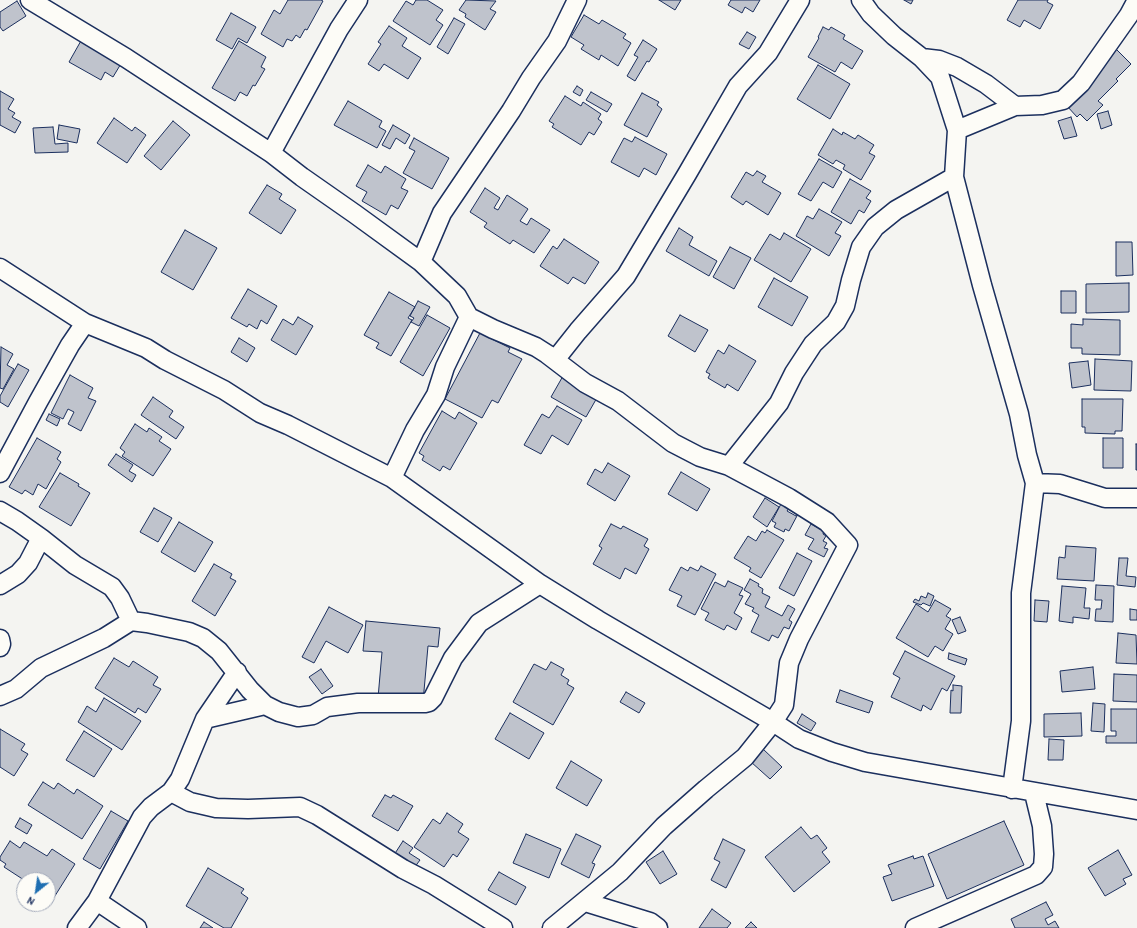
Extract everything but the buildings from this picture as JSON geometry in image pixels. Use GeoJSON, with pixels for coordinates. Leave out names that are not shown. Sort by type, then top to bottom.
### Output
{"type":"FeatureCollection","features":[{"type":"Feature","properties":{"kind":"street"},"geometry":{"type":"LineString","coordinates":[[30,0],[126,58],[271,153],[421,262],[457,296],[469,317],[536,348],[556,360],[585,383],[618,401],[673,443],[700,457],[729,466],[789,498],[827,522],[848,545],[799,639],[789,663],[784,705],[773,722],[745,756],[706,788],[664,826],[620,872],[552,928]]}},
{"type":"Feature","properties":{"kind":"street"},"geometry":{"type":"LineString","coordinates":[[421,262],[442,213],[557,41],[577,0]]}},
{"type":"Feature","properties":{"kind":"street"},"geometry":{"type":"LineString","coordinates":[[556,360],[578,331],[626,276],[738,86],[768,53],[800,0]]}},
{"type":"Feature","properties":{"kind":"street"},"geometry":{"type":"LineString","coordinates":[[862,0],[871,14],[894,36],[922,58],[940,77],[957,130],[954,177],[982,285],[1019,414],[1027,455],[1035,483],[1021,593],[1021,721],[1012,789]]}},
{"type":"Feature","properties":{"kind":"street"},"geometry":{"type":"LineString","coordinates":[[271,153],[356,1]]}},
{"type":"Feature","properties":{"kind":"street"},"geometry":{"type":"LineString","coordinates":[[957,130],[1015,106],[1042,106],[1063,100],[1081,83],[1134,15]]}},
{"type":"Feature","properties":{"kind":"street"},"geometry":{"type":"LineString","coordinates":[[922,58],[939,60],[957,67],[986,84],[1015,106]]}},
{"type":"Feature","properties":{"kind":"street"},"geometry":{"type":"LineString","coordinates":[[729,466],[779,403],[794,373],[813,344],[836,322],[846,306],[851,280],[861,247],[875,227],[896,210],[954,177]]}},
{"type":"Feature","properties":{"kind":"street"},"geometry":{"type":"LineString","coordinates":[[0,268],[85,323],[146,348],[165,360],[224,390],[260,413],[288,425],[392,478],[540,584],[598,620],[773,722],[799,739],[832,752],[865,762],[1137,810]]}},
{"type":"Feature","properties":{"kind":"street"},"geometry":{"type":"LineString","coordinates":[[392,478],[415,430],[436,395],[445,366],[469,317]]}},
{"type":"Feature","properties":{"kind":"street"},"geometry":{"type":"LineString","coordinates":[[0,473],[70,345],[85,323]]}},
{"type":"Feature","properties":{"kind":"street"},"geometry":{"type":"LineString","coordinates":[[1035,483],[1060,484],[1105,498],[1137,498]]}},
{"type":"Feature","properties":{"kind":"street"},"geometry":{"type":"LineString","coordinates":[[0,510],[17,520],[75,564],[112,587],[120,598],[130,621]]}},
{"type":"Feature","properties":{"kind":"street"},"geometry":{"type":"LineString","coordinates":[[0,585],[18,574],[28,563],[41,538]]}},
{"type":"Feature","properties":{"kind":"street"},"geometry":{"type":"LineString","coordinates":[[0,696],[16,689],[41,668],[104,638],[130,621],[189,632],[203,638],[219,651],[250,690],[265,705],[280,712],[298,717],[313,715],[327,707],[358,703],[419,704],[429,702],[433,698],[453,658],[479,623],[540,584]]}},
{"type":"Feature","properties":{"kind":"street"},"geometry":{"type":"LineString","coordinates":[[0,639],[0,647]]}},
{"type":"Feature","properties":{"kind":"street"},"geometry":{"type":"LineString","coordinates":[[77,928],[97,901],[142,816],[171,792],[180,779],[205,719],[237,672]]}},
{"type":"Feature","properties":{"kind":"street"},"geometry":{"type":"LineString","coordinates":[[205,719],[265,705]]}},
{"type":"Feature","properties":{"kind":"street"},"geometry":{"type":"LineString","coordinates":[[171,792],[190,802],[216,808],[248,809],[300,807],[317,815],[396,865],[434,885],[503,928]]}},
{"type":"Feature","properties":{"kind":"street"},"geometry":{"type":"LineString","coordinates":[[915,928],[1036,875],[1043,867],[1044,854],[1042,826],[1034,792]]}},
{"type":"Feature","properties":{"kind":"street"},"geometry":{"type":"LineString","coordinates":[[97,901],[136,928]]}},
{"type":"Feature","properties":{"kind":"street"},"geometry":{"type":"LineString","coordinates":[[585,902],[650,922],[658,928]]}}]}
